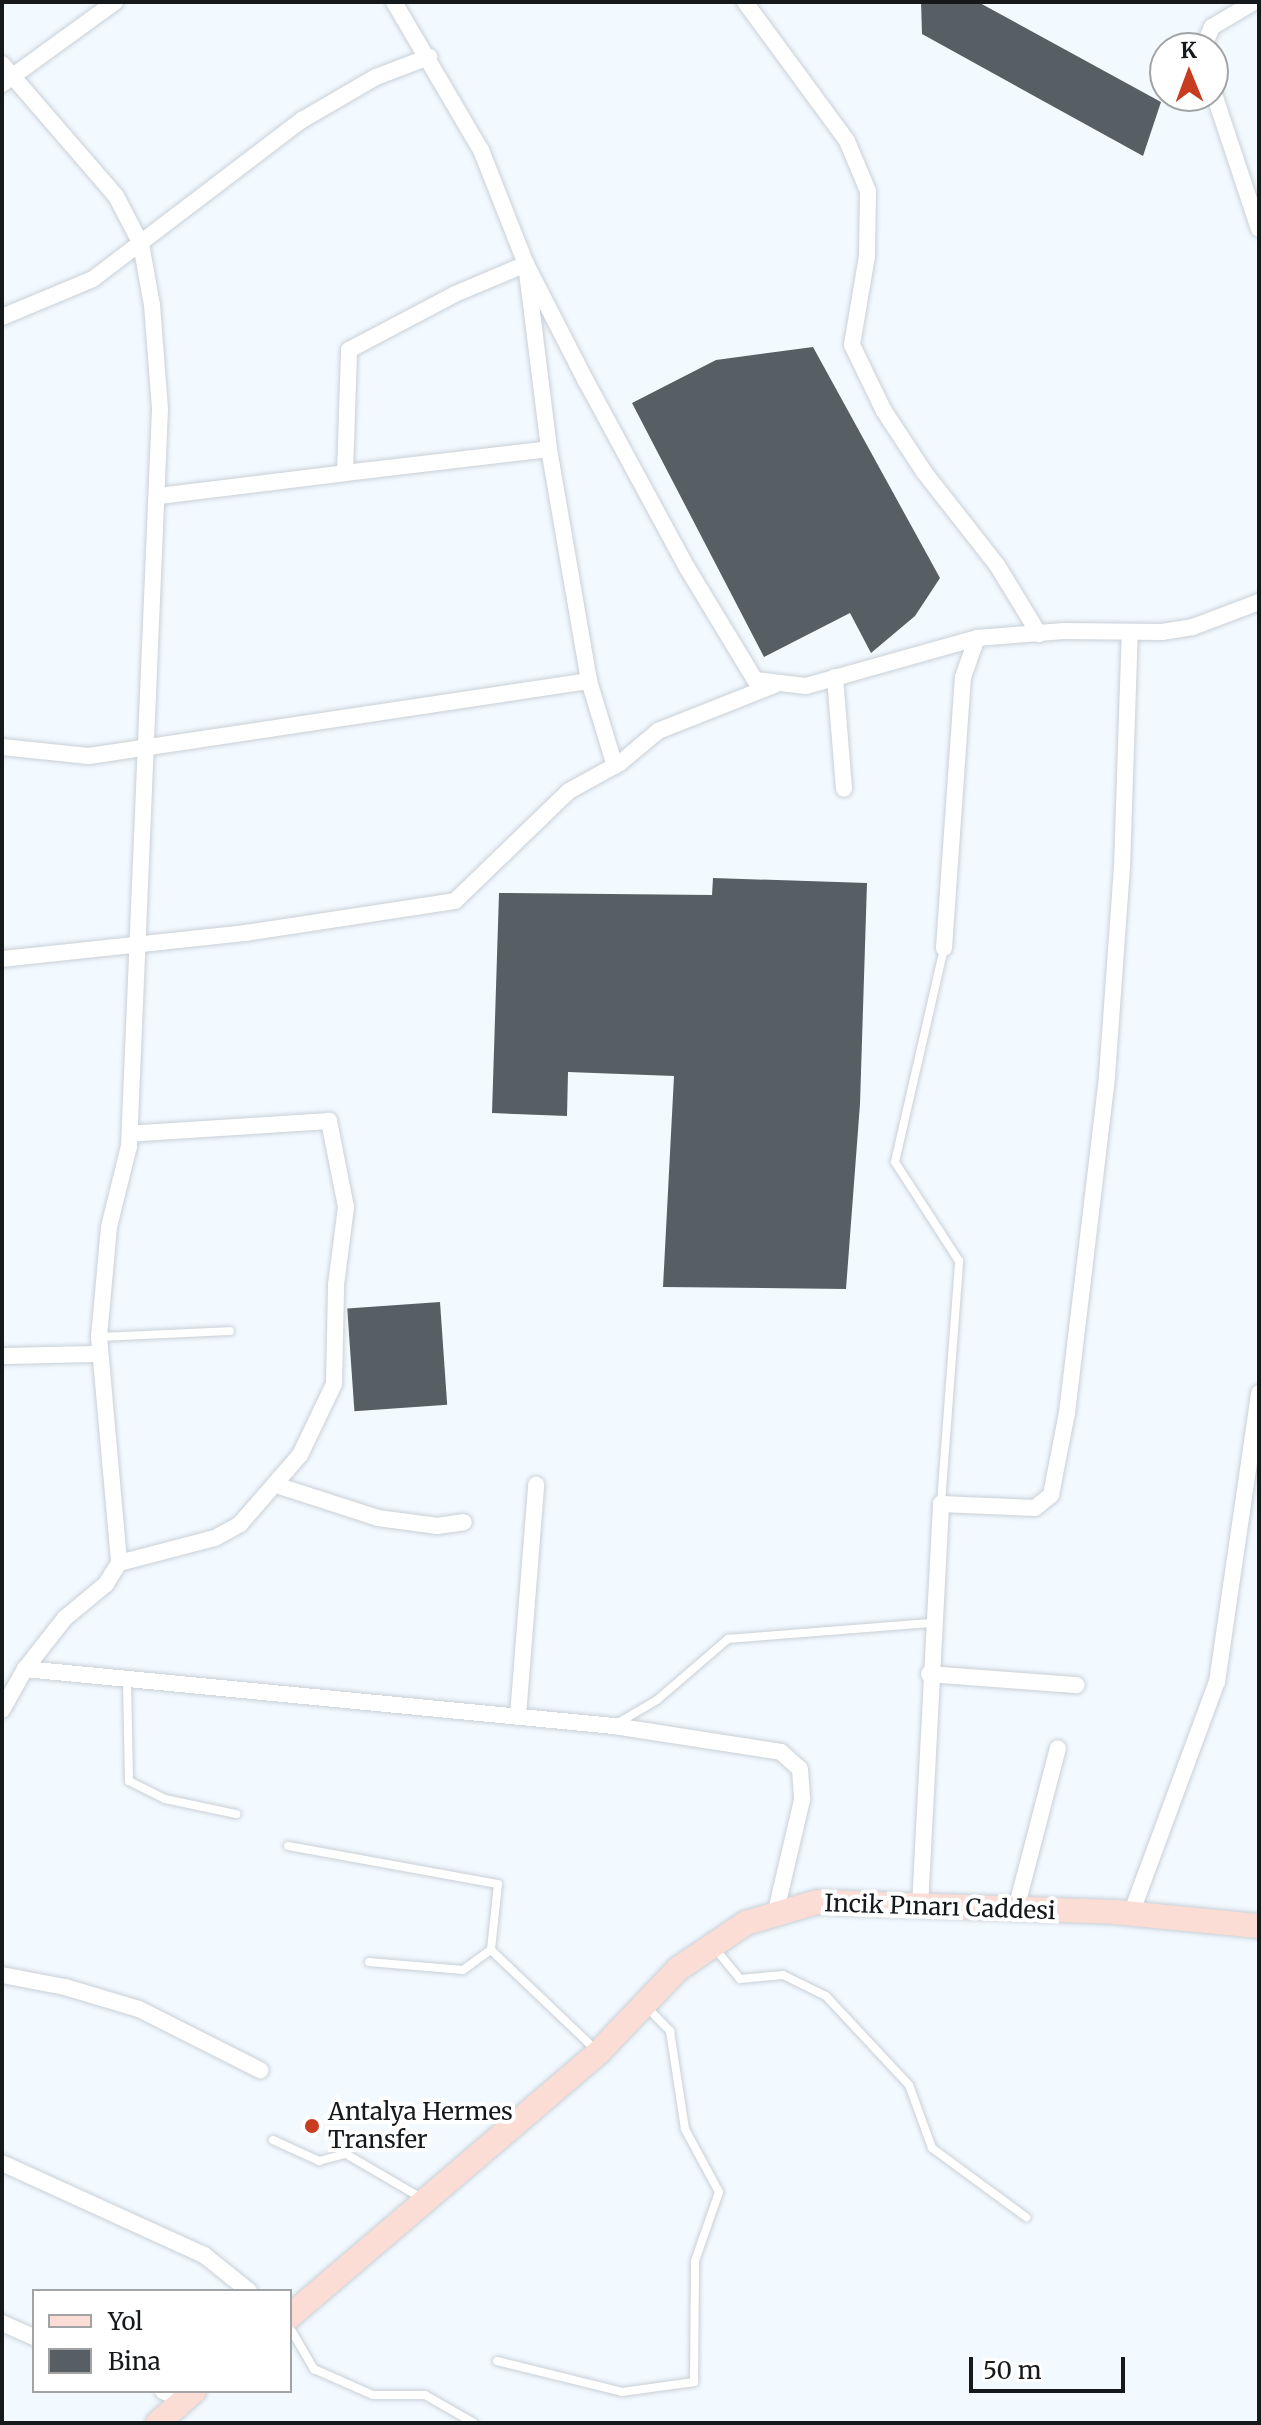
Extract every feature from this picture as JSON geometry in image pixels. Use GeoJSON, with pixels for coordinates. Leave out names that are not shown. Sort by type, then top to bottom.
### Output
{"type":"FeatureCollection","features":[{"type":"Feature","properties":{"kind":"main road","name":"Incik Pınarı Caddesi"},"geometry":{"type":"LineString","coordinates":[[292,2314],[599,2052],[678,1969],[746,1923],[817,1902],[1131,1914],[1259,1926]]}},
{"type":"Feature","properties":{"kind":"main road"},"geometry":{"type":"LineString","coordinates":[[158,2423],[180,2394]]}},
{"type":"Feature","properties":{"kind":"street"},"geometry":{"type":"LineString","coordinates":[[2,1710],[25,1669],[65,1618],[106,1584],[119,1563],[98,1346],[109,1227],[130,1134],[159,496],[160,409],[141,244],[116,196],[5,75],[115,2]]}},
{"type":"Feature","properties":{"kind":"street"},"geometry":{"type":"LineString","coordinates":[[394,2],[481,150],[526,264],[686,566],[755,680],[774,685],[806,686],[977,638],[1193,627],[1259,602]]}},
{"type":"Feature","properties":{"kind":"street"},"geometry":{"type":"LineString","coordinates":[[745,2],[847,141],[868,191],[867,256],[852,345],[916,460],[997,565],[1039,634]]}},
{"type":"Feature","properties":{"kind":"street"},"geometry":{"type":"LineString","coordinates":[[1210,32],[1212,27],[1254,2]]}},
{"type":"Feature","properties":{"kind":"street"},"geometry":{"type":"LineString","coordinates":[[2,317],[93,279],[302,120],[376,77],[429,57]]}},
{"type":"Feature","properties":{"kind":"street"},"geometry":{"type":"LineString","coordinates":[[1220,112],[1259,229]]}},
{"type":"Feature","properties":{"kind":"street"},"geometry":{"type":"LineString","coordinates":[[526,264],[549,449],[589,681],[615,766]]}},
{"type":"Feature","properties":{"kind":"street"},"geometry":{"type":"LineString","coordinates":[[345,473],[349,350],[455,294],[526,264]]}},
{"type":"Feature","properties":{"kind":"street"},"geometry":{"type":"LineString","coordinates":[[159,496],[549,449]]}},
{"type":"Feature","properties":{"kind":"street"},"geometry":{"type":"LineString","coordinates":[[920,1906],[929,1674],[941,1504],[1035,1508],[1051,1495],[1067,1413],[1107,1076],[1122,867],[1130,632]]}},
{"type":"Feature","properties":{"kind":"street"},"geometry":{"type":"LineString","coordinates":[[944,948],[963,677],[977,638]]}},
{"type":"Feature","properties":{"kind":"street"},"geometry":{"type":"LineString","coordinates":[[835,677],[844,789]]}},
{"type":"Feature","properties":{"kind":"street"},"geometry":{"type":"LineString","coordinates":[[2,747],[89,756],[589,681]]}},
{"type":"Feature","properties":{"kind":"street"},"geometry":{"type":"LineString","coordinates":[[2,959],[140,945],[455,901],[569,791],[615,766],[658,731],[689,714],[774,685]]}},
{"type":"Feature","properties":{"kind":"street"},"geometry":{"type":"LineString","coordinates":[[119,1563],[215,1538],[240,1524],[276,1485],[322,1416],[334,1384],[336,1285],[346,1207],[329,1121],[130,1134]]}},
{"type":"Feature","properties":{"kind":"street"},"geometry":{"type":"LineString","coordinates":[[2,1356],[98,1346]]}},
{"type":"Feature","properties":{"kind":"street"},"geometry":{"type":"LineString","coordinates":[[1131,1914],[1217,1682],[1259,1393]]}},
{"type":"Feature","properties":{"kind":"street"},"geometry":{"type":"LineString","coordinates":[[276,1485],[378,1518],[437,1526],[464,1522]]}},
{"type":"Feature","properties":{"kind":"street"},"geometry":{"type":"LineString","coordinates":[[518,1716],[536,1485]]}},
{"type":"Feature","properties":{"kind":"street"},"geometry":{"type":"LineString","coordinates":[[25,1669],[614,1726],[781,1752],[800,1769],[802,1800],[775,1915]]}},
{"type":"Feature","properties":{"kind":"street"},"geometry":{"type":"LineString","coordinates":[[929,1674],[1077,1685]]}},
{"type":"Feature","properties":{"kind":"street"},"geometry":{"type":"LineString","coordinates":[[1016,1909],[1058,1748]]}},
{"type":"Feature","properties":{"kind":"street"},"geometry":{"type":"LineString","coordinates":[[2,1975],[65,1987],[139,2009],[260,2070]]}},
{"type":"Feature","properties":{"kind":"street"},"geometry":{"type":"LineString","coordinates":[[2,2163],[204,2255],[246,2289]]}},
{"type":"Feature","properties":{"kind":"street"},"geometry":{"type":"LineString","coordinates":[[2,2323],[32,2336]]}},
{"type":"Feature","properties":{"kind":"lane"},"geometry":{"type":"LineString","coordinates":[[941,1504],[959,1261],[895,1162],[944,948]]}},
{"type":"Feature","properties":{"kind":"lane"},"geometry":{"type":"LineString","coordinates":[[98,1346],[230,1331]]}},
{"type":"Feature","properties":{"kind":"lane"},"geometry":{"type":"LineString","coordinates":[[614,1726],[657,1700],[728,1639],[932,1623]]}},
{"type":"Feature","properties":{"kind":"lane"},"geometry":{"type":"LineString","coordinates":[[127,1679],[129,1781],[165,1799],[236,1814]]}},
{"type":"Feature","properties":{"kind":"lane"},"geometry":{"type":"LineString","coordinates":[[288,1846],[498,1884],[491,1950],[463,1970],[369,1962]]}},
{"type":"Feature","properties":{"kind":"lane"},"geometry":{"type":"LineString","coordinates":[[713,1946],[740,1979],[783,1975],[826,1996],[909,2085],[932,2148],[1026,2217]]}},
{"type":"Feature","properties":{"kind":"lane"},"geometry":{"type":"LineString","coordinates":[[491,1950],[599,2052]]}},
{"type":"Feature","properties":{"kind":"lane"},"geometry":{"type":"LineString","coordinates":[[497,2361],[622,2392],[694,2382],[695,2261],[719,2192],[685,2129],[670,2031],[644,2004]]}},
{"type":"Feature","properties":{"kind":"lane"},"geometry":{"type":"LineString","coordinates":[[273,2140],[319,2161],[346,2154],[424,2200]]}},
{"type":"Feature","properties":{"kind":"lane"},"geometry":{"type":"LineString","coordinates":[[292,2331],[314,2369],[373,2395],[425,2395],[474,2423]]}},
{"type":"Feature","properties":{"kind":"building"},"geometry":{"type":"Polygon","coordinates":[[[921,2],[978,2],[1149,95],[1149,112],[1158,112],[1143,156],[922,34],[921,2]]]}},
{"type":"Feature","properties":{"kind":"building"},"geometry":{"type":"Polygon","coordinates":[[[813,347],[940,578],[915,616],[871,653],[850,613],[764,657],[632,403],[716,360],[813,347]]]}},
{"type":"Feature","properties":{"kind":"building"},"geometry":{"type":"Polygon","coordinates":[[[713,878],[867,883],[860,1104],[846,1289],[663,1287],[674,1076],[568,1072],[567,1116],[492,1113],[499,893],[712,895],[713,878]]]}},
{"type":"Feature","properties":{"kind":"building"},"geometry":{"type":"Polygon","coordinates":[[[440,1302],[447,1405],[354,1411],[347,1308],[440,1302]]]}},
{"type":"Feature","properties":{"kind":"place","name":"Antalya Hermes Transfer"},"geometry":{"type":"Point","coordinates":[312,2126]}}]}
